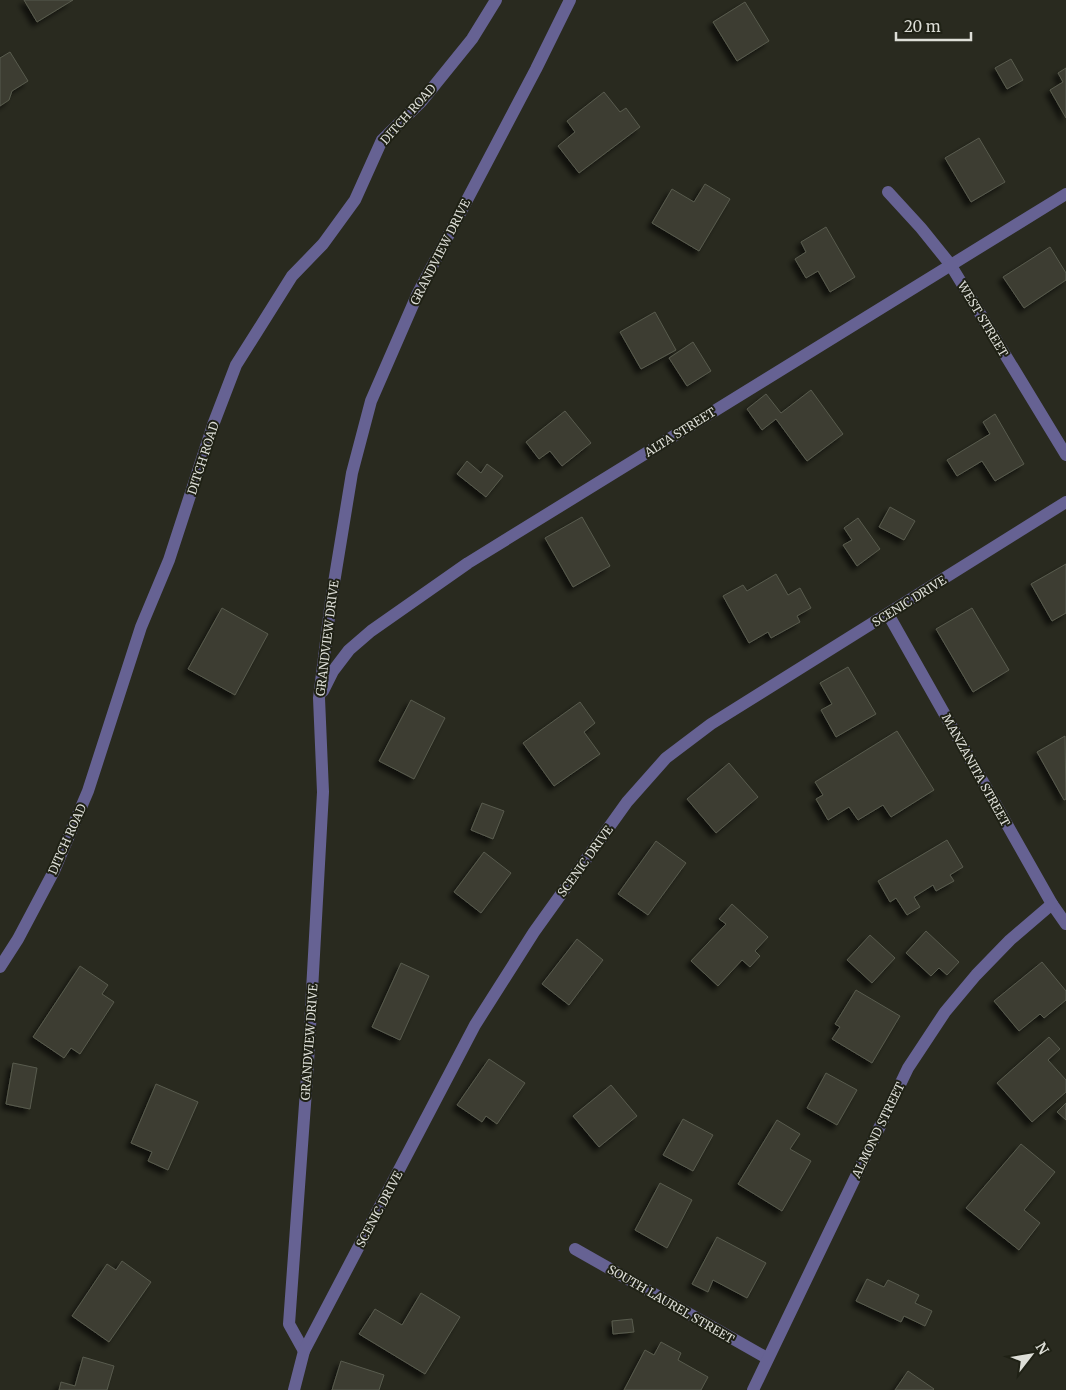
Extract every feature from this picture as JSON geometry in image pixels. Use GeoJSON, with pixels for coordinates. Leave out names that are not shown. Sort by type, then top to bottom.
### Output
{"type":"FeatureCollection","features":[{"type":"Feature","properties":{"kind":"street","name":"DITCH ROAD"},"geometry":{"type":"LineString","coordinates":[[0,967],[18,940],[54,871],[88,791],[141,627],[169,560],[213,425],[236,364],[292,276],[323,244],[355,200],[382,140],[421,102],[472,39],[496,0]]}},
{"type":"Feature","properties":{"kind":"street","name":"GRANDVIEW DRIVE"},"geometry":{"type":"LineString","coordinates":[[304,1351],[289,1324],[308,1063],[323,792],[319,698],[331,602],[352,473],[372,401],[418,293],[536,70],[570,0]]}},
{"type":"Feature","properties":{"kind":"street","name":"WEST STREET"},"geometry":{"type":"LineString","coordinates":[[888,192],[921,228],[950,264],[1066,456]]}},
{"type":"Feature","properties":{"kind":"street","name":"ALTA STREET"},"geometry":{"type":"LineString","coordinates":[[319,698],[333,671],[350,650],[371,631],[468,562],[1066,194]]}},
{"type":"Feature","properties":{"kind":"street","name":"SCENIC DRIVE"},"geometry":{"type":"LineString","coordinates":[[294,1390],[304,1351],[475,1025],[534,932],[627,802],[666,758],[712,724],[1066,502]]}},
{"type":"Feature","properties":{"kind":"street","name":"MANZANITA STREET"},"geometry":{"type":"LineString","coordinates":[[888,614],[1052,904],[1066,924]]}},
{"type":"Feature","properties":{"kind":"street","name":"ALMOND STREET"},"geometry":{"type":"LineString","coordinates":[[753,1390],[908,1068],[945,1012],[976,974],[1010,940],[1052,904]]}},
{"type":"Feature","properties":{"kind":"street","name":"SOUTH LAUREL STREET"},"geometry":{"type":"LineString","coordinates":[[575,1249],[767,1358]]}},
{"type":"Feature","properties":{"kind":"building"},"geometry":{"type":"Polygon","coordinates":[[[24,0],[73,0],[37,22],[24,0]]]}},
{"type":"Feature","properties":{"kind":"building"},"geometry":{"type":"Polygon","coordinates":[[[745,2],[769,41],[737,61],[713,22],[745,2]]]}},
{"type":"Feature","properties":{"kind":"building"},"geometry":{"type":"Polygon","coordinates":[[[10,52],[28,81],[12,91],[9,100],[0,106],[0,58],[10,52]]]}},
{"type":"Feature","properties":{"kind":"building"},"geometry":{"type":"Polygon","coordinates":[[[1011,59],[1023,80],[1007,89],[995,68],[1011,59]]]}},
{"type":"Feature","properties":{"kind":"building"},"geometry":{"type":"Polygon","coordinates":[[[1066,68],[1066,118],[1050,90],[1063,82],[1058,73],[1066,68]]]}},
{"type":"Feature","properties":{"kind":"building"},"geometry":{"type":"Polygon","coordinates":[[[604,92],[620,112],[626,108],[640,127],[579,173],[558,146],[575,132],[567,121],[604,92]]]}},
{"type":"Feature","properties":{"kind":"building"},"geometry":{"type":"Polygon","coordinates":[[[979,138],[1005,182],[971,202],[945,158],[979,138]]]}},
{"type":"Feature","properties":{"kind":"building"},"geometry":{"type":"Polygon","coordinates":[[[705,184],[730,199],[699,251],[652,223],[672,189],[694,202],[705,184]]]}},
{"type":"Feature","properties":{"kind":"building"},"geometry":{"type":"Polygon","coordinates":[[[826,227],[855,277],[830,292],[818,271],[806,278],[795,259],[806,252],[801,242],[826,227]]]}},
{"type":"Feature","properties":{"kind":"building"},"geometry":{"type":"Polygon","coordinates":[[[1050,247],[1066,273],[1066,280],[1024,308],[1003,277],[1050,247]]]}},
{"type":"Feature","properties":{"kind":"building"},"geometry":{"type":"Polygon","coordinates":[[[655,312],[676,350],[641,369],[620,332],[655,312]]]}},
{"type":"Feature","properties":{"kind":"building"},"geometry":{"type":"Polygon","coordinates":[[[693,342],[711,371],[687,386],[669,358],[693,342]]]}},
{"type":"Feature","properties":{"kind":"building"},"geometry":{"type":"Polygon","coordinates":[[[811,390],[843,434],[807,461],[776,419],[762,430],[747,409],[766,394],[781,413],[811,390]]]}},
{"type":"Feature","properties":{"kind":"building"},"geometry":{"type":"Polygon","coordinates":[[[565,411],[591,443],[562,466],[550,451],[539,459],[526,442],[565,411]]]}},
{"type":"Feature","properties":{"kind":"building"},"geometry":{"type":"Polygon","coordinates":[[[995,414],[1024,464],[995,481],[982,461],[957,476],[947,460],[990,434],[983,422],[995,414]]]}},
{"type":"Feature","properties":{"kind":"building"},"geometry":{"type":"Polygon","coordinates":[[[467,461],[481,473],[487,464],[503,476],[486,497],[457,474],[467,461]]]}},
{"type":"Feature","properties":{"kind":"building"},"geometry":{"type":"Polygon","coordinates":[[[890,507],[915,521],[904,540],[879,527],[890,507]]]}},
{"type":"Feature","properties":{"kind":"building"},"geometry":{"type":"Polygon","coordinates":[[[582,517],[610,566],[573,587],[545,538],[582,517]]]}},
{"type":"Feature","properties":{"kind":"building"},"geometry":{"type":"Polygon","coordinates":[[[858,518],[880,549],[857,566],[843,545],[852,540],[844,528],[858,518]]]}},
{"type":"Feature","properties":{"kind":"building"},"geometry":{"type":"Polygon","coordinates":[[[1066,564],[1066,613],[1052,621],[1031,584],[1066,564]]]}},
{"type":"Feature","properties":{"kind":"building"},"geometry":{"type":"Polygon","coordinates":[[[776,574],[788,595],[800,588],[811,608],[797,616],[800,622],[771,638],[768,632],[749,643],[723,596],[743,585],[747,591],[776,574]]]}},
{"type":"Feature","properties":{"kind":"building"},"geometry":{"type":"Polygon","coordinates":[[[222,608],[268,634],[235,695],[188,669],[222,608]]]}},
{"type":"Feature","properties":{"kind":"building"},"geometry":{"type":"Polygon","coordinates":[[[972,608],[1009,670],[973,692],[936,629],[972,608]]]}},
{"type":"Feature","properties":{"kind":"building"},"geometry":{"type":"Polygon","coordinates":[[[848,667],[876,714],[836,737],[821,710],[832,704],[820,683],[848,667]]]}},
{"type":"Feature","properties":{"kind":"building"},"geometry":{"type":"Polygon","coordinates":[[[411,700],[445,718],[414,779],[379,761],[411,700]]]}},
{"type":"Feature","properties":{"kind":"building"},"geometry":{"type":"Polygon","coordinates":[[[580,702],[595,723],[584,732],[600,754],[554,786],[523,743],[580,702]]]}},
{"type":"Feature","properties":{"kind":"building"},"geometry":{"type":"Polygon","coordinates":[[[897,731],[934,790],[891,817],[883,805],[858,820],[849,807],[828,820],[816,799],[823,795],[815,782],[897,731]]]}},
{"type":"Feature","properties":{"kind":"building"},"geometry":{"type":"Polygon","coordinates":[[[1065,736],[1066,799],[1064,800],[1037,752],[1065,736]]]}},
{"type":"Feature","properties":{"kind":"building"},"geometry":{"type":"Polygon","coordinates":[[[729,763],[758,797],[716,833],[687,799],[729,763]]]}},
{"type":"Feature","properties":{"kind":"building"},"geometry":{"type":"Polygon","coordinates":[[[482,803],[504,811],[493,839],[471,830],[482,803]]]}},
{"type":"Feature","properties":{"kind":"building"},"geometry":{"type":"Polygon","coordinates":[[[947,840],[963,867],[950,875],[954,881],[936,891],[933,885],[914,897],[920,907],[907,915],[896,898],[890,902],[878,881],[947,840]]]}},
{"type":"Feature","properties":{"kind":"building"},"geometry":{"type":"Polygon","coordinates":[[[656,841],[686,863],[648,915],[618,894],[656,841]]]}},
{"type":"Feature","properties":{"kind":"building"},"geometry":{"type":"Polygon","coordinates":[[[484,852],[511,873],[481,913],[454,892],[484,852]]]}},
{"type":"Feature","properties":{"kind":"building"},"geometry":{"type":"Polygon","coordinates":[[[732,904],[768,937],[755,951],[760,956],[750,967],[742,960],[718,986],[691,961],[726,924],[719,919],[732,904]]]}},
{"type":"Feature","properties":{"kind":"building"},"geometry":{"type":"Polygon","coordinates":[[[926,931],[959,962],[947,975],[939,968],[931,976],[906,953],[926,931]]]}},
{"type":"Feature","properties":{"kind":"building"},"geometry":{"type":"Polygon","coordinates":[[[870,935],[895,958],[872,983],[847,960],[870,935]]]}},
{"type":"Feature","properties":{"kind":"building"},"geometry":{"type":"Polygon","coordinates":[[[577,939],[603,960],[569,1005],[542,984],[577,939]]]}},
{"type":"Feature","properties":{"kind":"building"},"geometry":{"type":"Polygon","coordinates":[[[1042,962],[1066,991],[1066,1000],[1044,1018],[1040,1014],[1019,1031],[994,1001],[1042,962]]]}},
{"type":"Feature","properties":{"kind":"building"},"geometry":{"type":"Polygon","coordinates":[[[401,963],[429,976],[400,1040],[372,1027],[401,963]]]}},
{"type":"Feature","properties":{"kind":"building"},"geometry":{"type":"Polygon","coordinates":[[[80,966],[108,985],[102,994],[114,1002],[80,1054],[71,1048],[64,1058],[33,1037],[80,966]]]}},
{"type":"Feature","properties":{"kind":"building"},"geometry":{"type":"Polygon","coordinates":[[[856,990],[900,1016],[872,1063],[832,1039],[840,1027],[835,1024],[856,990]]]}},
{"type":"Feature","properties":{"kind":"building"},"geometry":{"type":"Polygon","coordinates":[[[1049,1037],[1060,1049],[1048,1060],[1066,1080],[1066,1092],[1032,1122],[997,1083],[1049,1037]]]}},
{"type":"Feature","properties":{"kind":"building"},"geometry":{"type":"Polygon","coordinates":[[[489,1059],[525,1083],[497,1124],[486,1116],[482,1122],[457,1105],[489,1059]]]}},
{"type":"Feature","properties":{"kind":"building"},"geometry":{"type":"Polygon","coordinates":[[[13,1063],[37,1068],[30,1109],[6,1104],[13,1063]]]}},
{"type":"Feature","properties":{"kind":"building"},"geometry":{"type":"Polygon","coordinates":[[[826,1073],[857,1090],[837,1125],[807,1108],[826,1073]]]}},
{"type":"Feature","properties":{"kind":"building"},"geometry":{"type":"Polygon","coordinates":[[[156,1084],[198,1102],[168,1170],[148,1161],[152,1152],[131,1143],[156,1084]]]}},
{"type":"Feature","properties":{"kind":"building"},"geometry":{"type":"Polygon","coordinates":[[[611,1085],[637,1116],[599,1147],[573,1116],[611,1085]]]}},
{"type":"Feature","properties":{"kind":"building"},"geometry":{"type":"Polygon","coordinates":[[[1066,1103],[1066,1120],[1057,1112],[1066,1103]]]}},
{"type":"Feature","properties":{"kind":"building"},"geometry":{"type":"Polygon","coordinates":[[[683,1119],[713,1135],[693,1171],[663,1155],[683,1119]]]}},
{"type":"Feature","properties":{"kind":"building"},"geometry":{"type":"Polygon","coordinates":[[[777,1120],[800,1134],[790,1149],[811,1161],[782,1211],[738,1184],[777,1120]]]}},
{"type":"Feature","properties":{"kind":"building"},"geometry":{"type":"Polygon","coordinates":[[[1021,1144],[1055,1172],[1024,1210],[1040,1223],[1019,1250],[966,1208],[1021,1144]]]}},
{"type":"Feature","properties":{"kind":"building"},"geometry":{"type":"Polygon","coordinates":[[[660,1183],[692,1200],[667,1248],[635,1230],[660,1183]]]}},
{"type":"Feature","properties":{"kind":"building"},"geometry":{"type":"Polygon","coordinates":[[[717,1237],[766,1263],[747,1298],[713,1280],[708,1292],[692,1284],[717,1237]]]}},
{"type":"Feature","properties":{"kind":"building"},"geometry":{"type":"Polygon","coordinates":[[[122,1261],[151,1282],[109,1342],[72,1316],[107,1264],[116,1270],[122,1261]]]}},
{"type":"Feature","properties":{"kind":"building"},"geometry":{"type":"Polygon","coordinates":[[[867,1279],[884,1287],[888,1280],[919,1295],[915,1303],[932,1311],[925,1326],[904,1316],[901,1322],[856,1301],[867,1279]]]}},
{"type":"Feature","properties":{"kind":"building"},"geometry":{"type":"Polygon","coordinates":[[[421,1293],[460,1317],[425,1374],[359,1334],[375,1309],[402,1325],[421,1293]]]}},
{"type":"Feature","properties":{"kind":"building"},"geometry":{"type":"Polygon","coordinates":[[[632,1319],[634,1332],[613,1334],[612,1321],[632,1319]]]}},
{"type":"Feature","properties":{"kind":"building"},"geometry":{"type":"Polygon","coordinates":[[[661,1342],[681,1353],[678,1360],[708,1377],[701,1390],[624,1390],[645,1350],[654,1355],[661,1342]]]}},
{"type":"Feature","properties":{"kind":"building"},"geometry":{"type":"Polygon","coordinates":[[[83,1357],[114,1366],[107,1390],[59,1390],[61,1382],[75,1386],[83,1357]]]}},
{"type":"Feature","properties":{"kind":"building"},"geometry":{"type":"Polygon","coordinates":[[[341,1361],[384,1375],[379,1390],[332,1390],[341,1361]]]}},
{"type":"Feature","properties":{"kind":"building"},"geometry":{"type":"Polygon","coordinates":[[[908,1371],[934,1389],[895,1390],[908,1371]]]}}]}
